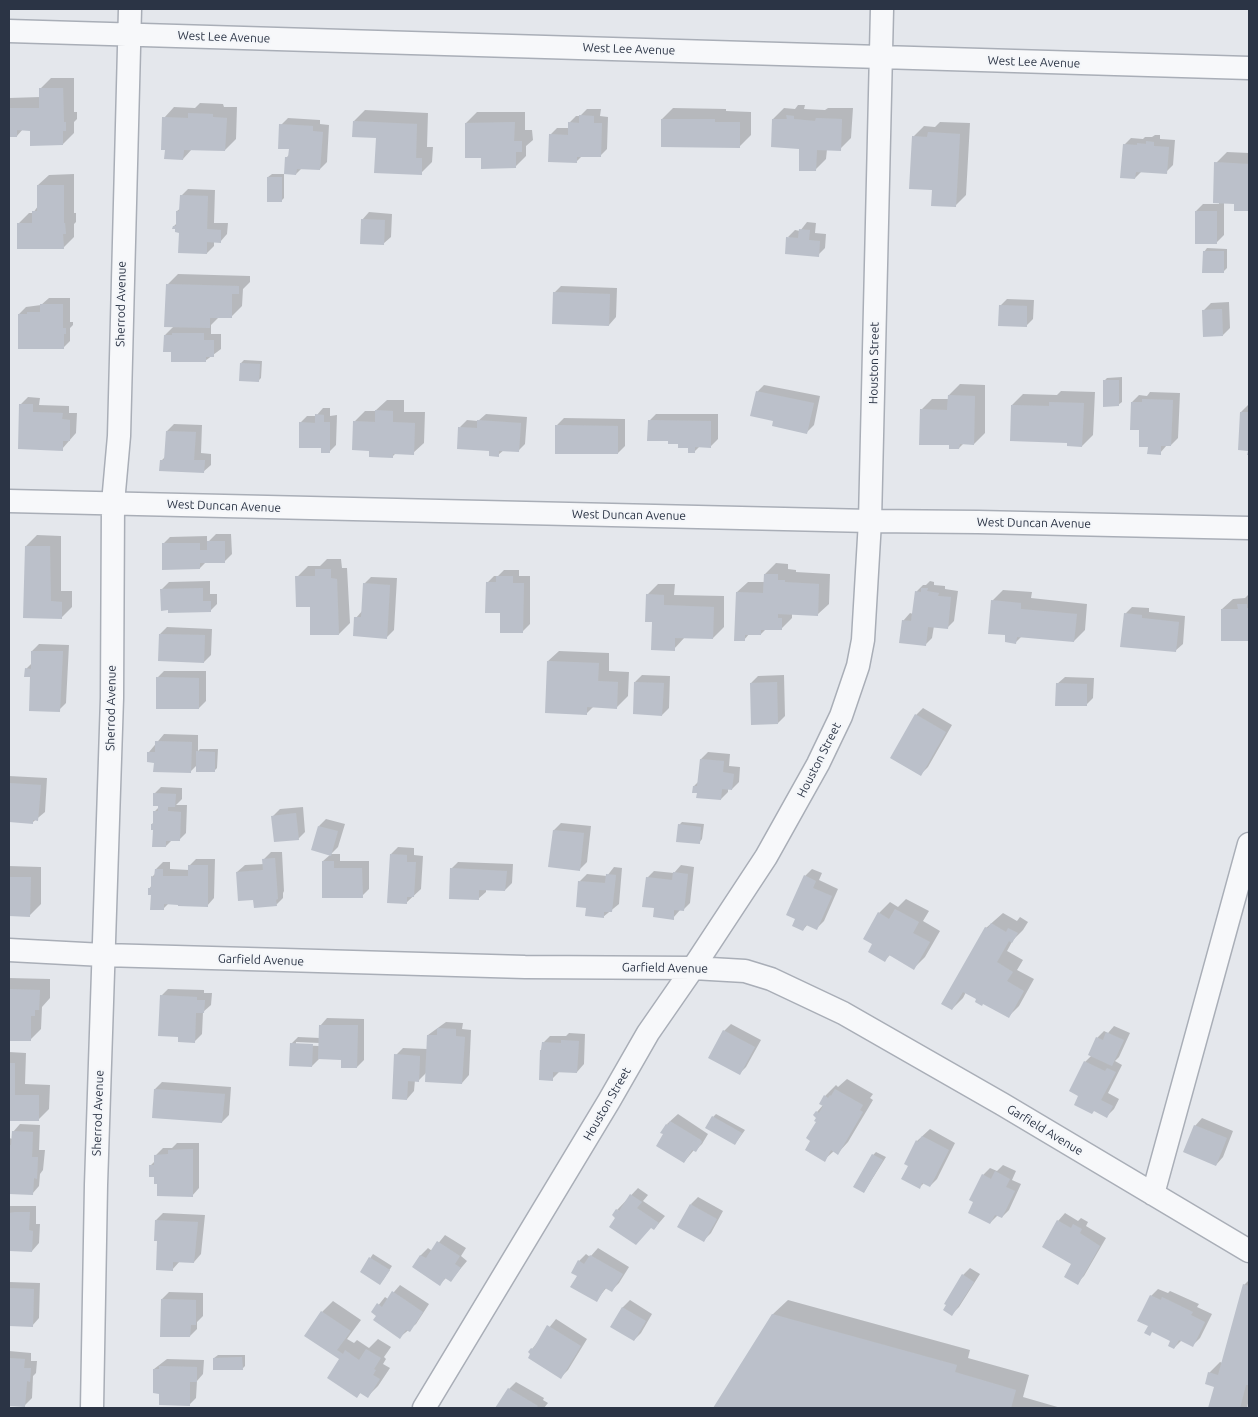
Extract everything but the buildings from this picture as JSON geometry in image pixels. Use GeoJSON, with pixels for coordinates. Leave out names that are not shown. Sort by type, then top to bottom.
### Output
{"type":"FeatureCollection","features":[{"type":"Feature","properties":{"kind":"street","name":"Sherrod Avenue"},"geometry":{"type":"LineString","coordinates":[[92,1408],[96,1195],[112,698],[113,503],[119,436],[130,9]]}},
{"type":"Feature","properties":{"kind":"street","name":"Houston Street"},"geometry":{"type":"LineString","coordinates":[[424,1408],[610,1101],[648,1033],[766,857],[818,764],[841,716],[858,666],[863,640],[870,521],[882,9]]}},
{"type":"Feature","properties":{"kind":"street","name":"West Lee Avenue"},"geometry":{"type":"LineString","coordinates":[[9,31],[1249,68]]}},
{"type":"Feature","properties":{"kind":"street","name":"West Duncan Avenue"},"geometry":{"type":"LineString","coordinates":[[9,501],[1249,528]]}},
{"type":"Feature","properties":{"kind":"street"},"geometry":{"type":"LineString","coordinates":[[1153,1194],[1249,844]]}},
{"type":"Feature","properties":{"kind":"street","name":"Garfield Avenue"},"geometry":{"type":"LineString","coordinates":[[9,950],[103,955],[525,967],[693,968],[745,971],[771,979],[843,1013],[1002,1104],[1249,1251]]}}]}
